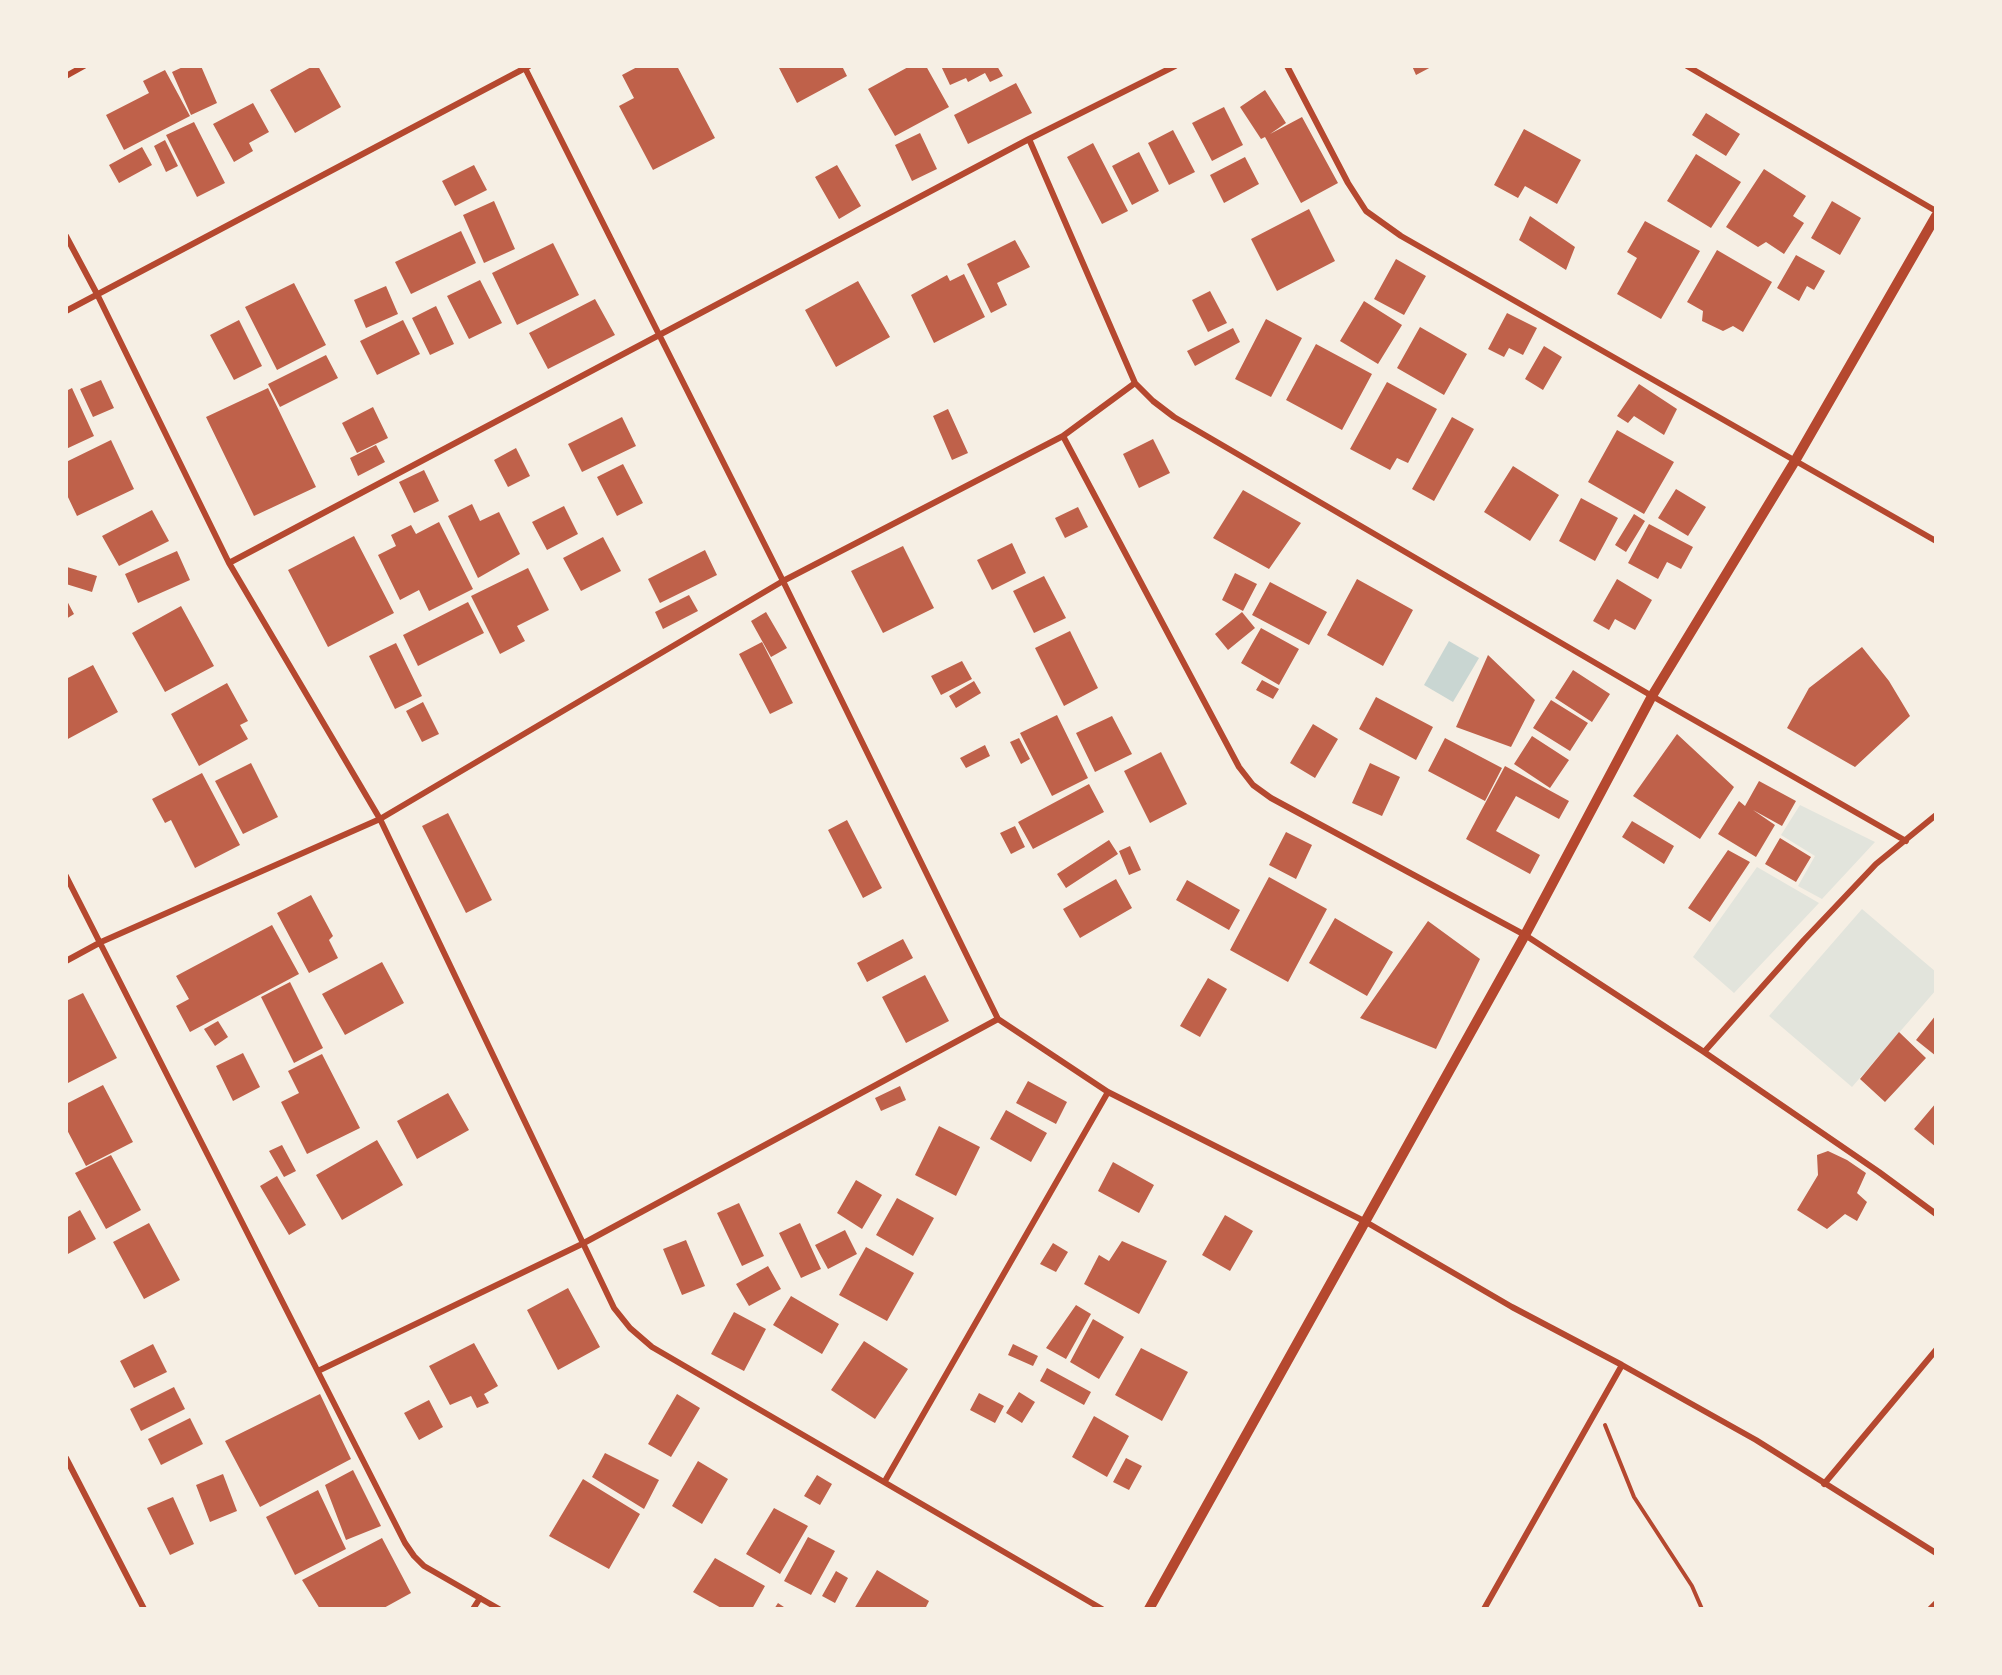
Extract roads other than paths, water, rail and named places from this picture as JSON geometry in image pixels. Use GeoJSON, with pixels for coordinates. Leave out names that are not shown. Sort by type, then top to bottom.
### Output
{"type":"FeatureCollection","features":[{"type":"Feature","properties":{"kind":"street"},"geometry":{"type":"LineString","coordinates":[[66,76],[84,66]]}},
{"type":"Feature","properties":{"kind":"street"},"geometry":{"type":"LineString","coordinates":[[229,563],[1029,139],[1175,66]]}},
{"type":"Feature","properties":{"kind":"street"},"geometry":{"type":"LineString","coordinates":[[1287,66],[1348,183],[1366,212],[1401,236],[1936,541]]}},
{"type":"Feature","properties":{"kind":"street"},"geometry":{"type":"LineString","coordinates":[[1687,66],[1936,211]]}},
{"type":"Feature","properties":{"kind":"street"},"geometry":{"type":"LineString","coordinates":[[66,311],[526,67],[783,581],[998,1019],[1108,1092],[1366,1222],[1512,1307],[1756,1440],[1936,1553]]}},
{"type":"Feature","properties":{"kind":"street"},"geometry":{"type":"LineString","coordinates":[[1029,139],[1135,383],[1153,401],[1173,417],[1906,841]]}},
{"type":"Feature","properties":{"kind":"street"},"geometry":{"type":"LineString","coordinates":[[1149,1609],[1525,935],[1652,696],[1795,461],[1936,216]]}},
{"type":"Feature","properties":{"kind":"street"},"geometry":{"type":"LineString","coordinates":[[66,236],[97,294],[229,563],[380,819],[614,1308],[630,1328],[652,1347],[1102,1609]]}},
{"type":"Feature","properties":{"kind":"street"},"geometry":{"type":"LineString","coordinates":[[66,961],[101,942],[380,819],[783,581],[1063,436],[1135,383]]}},
{"type":"Feature","properties":{"kind":"street"},"geometry":{"type":"LineString","coordinates":[[1063,436],[1239,767],[1253,785],[1271,798],[1525,935],[1704,1052],[1879,1172],[1936,1214]]}},
{"type":"Feature","properties":{"kind":"street"},"geometry":{"type":"LineString","coordinates":[[1704,1052],[1876,864],[1936,815]]}},
{"type":"Feature","properties":{"kind":"street"},"geometry":{"type":"LineString","coordinates":[[66,876],[405,1543],[424,1566],[499,1609]]}},
{"type":"Feature","properties":{"kind":"street"},"geometry":{"type":"LineString","coordinates":[[318,1371],[582,1244],[998,1019]]}},
{"type":"Feature","properties":{"kind":"street"},"geometry":{"type":"LineString","coordinates":[[885,1481],[1108,1092]]}},
{"type":"Feature","properties":{"kind":"street"},"geometry":{"type":"LineString","coordinates":[[1824,1484],[1936,1350]]}},
{"type":"Feature","properties":{"kind":"street"},"geometry":{"type":"LineString","coordinates":[[1484,1609],[1622,1365]]}},
{"type":"Feature","properties":{"kind":"street"},"geometry":{"type":"LineString","coordinates":[[66,1458],[144,1609]]}},
{"type":"Feature","properties":{"kind":"street"},"geometry":{"type":"LineString","coordinates":[[474,1609],[480,1598]]}},
{"type":"Feature","properties":{"kind":"street"},"geometry":{"type":"LineString","coordinates":[[1930,1609],[1936,1603]]}}]}
